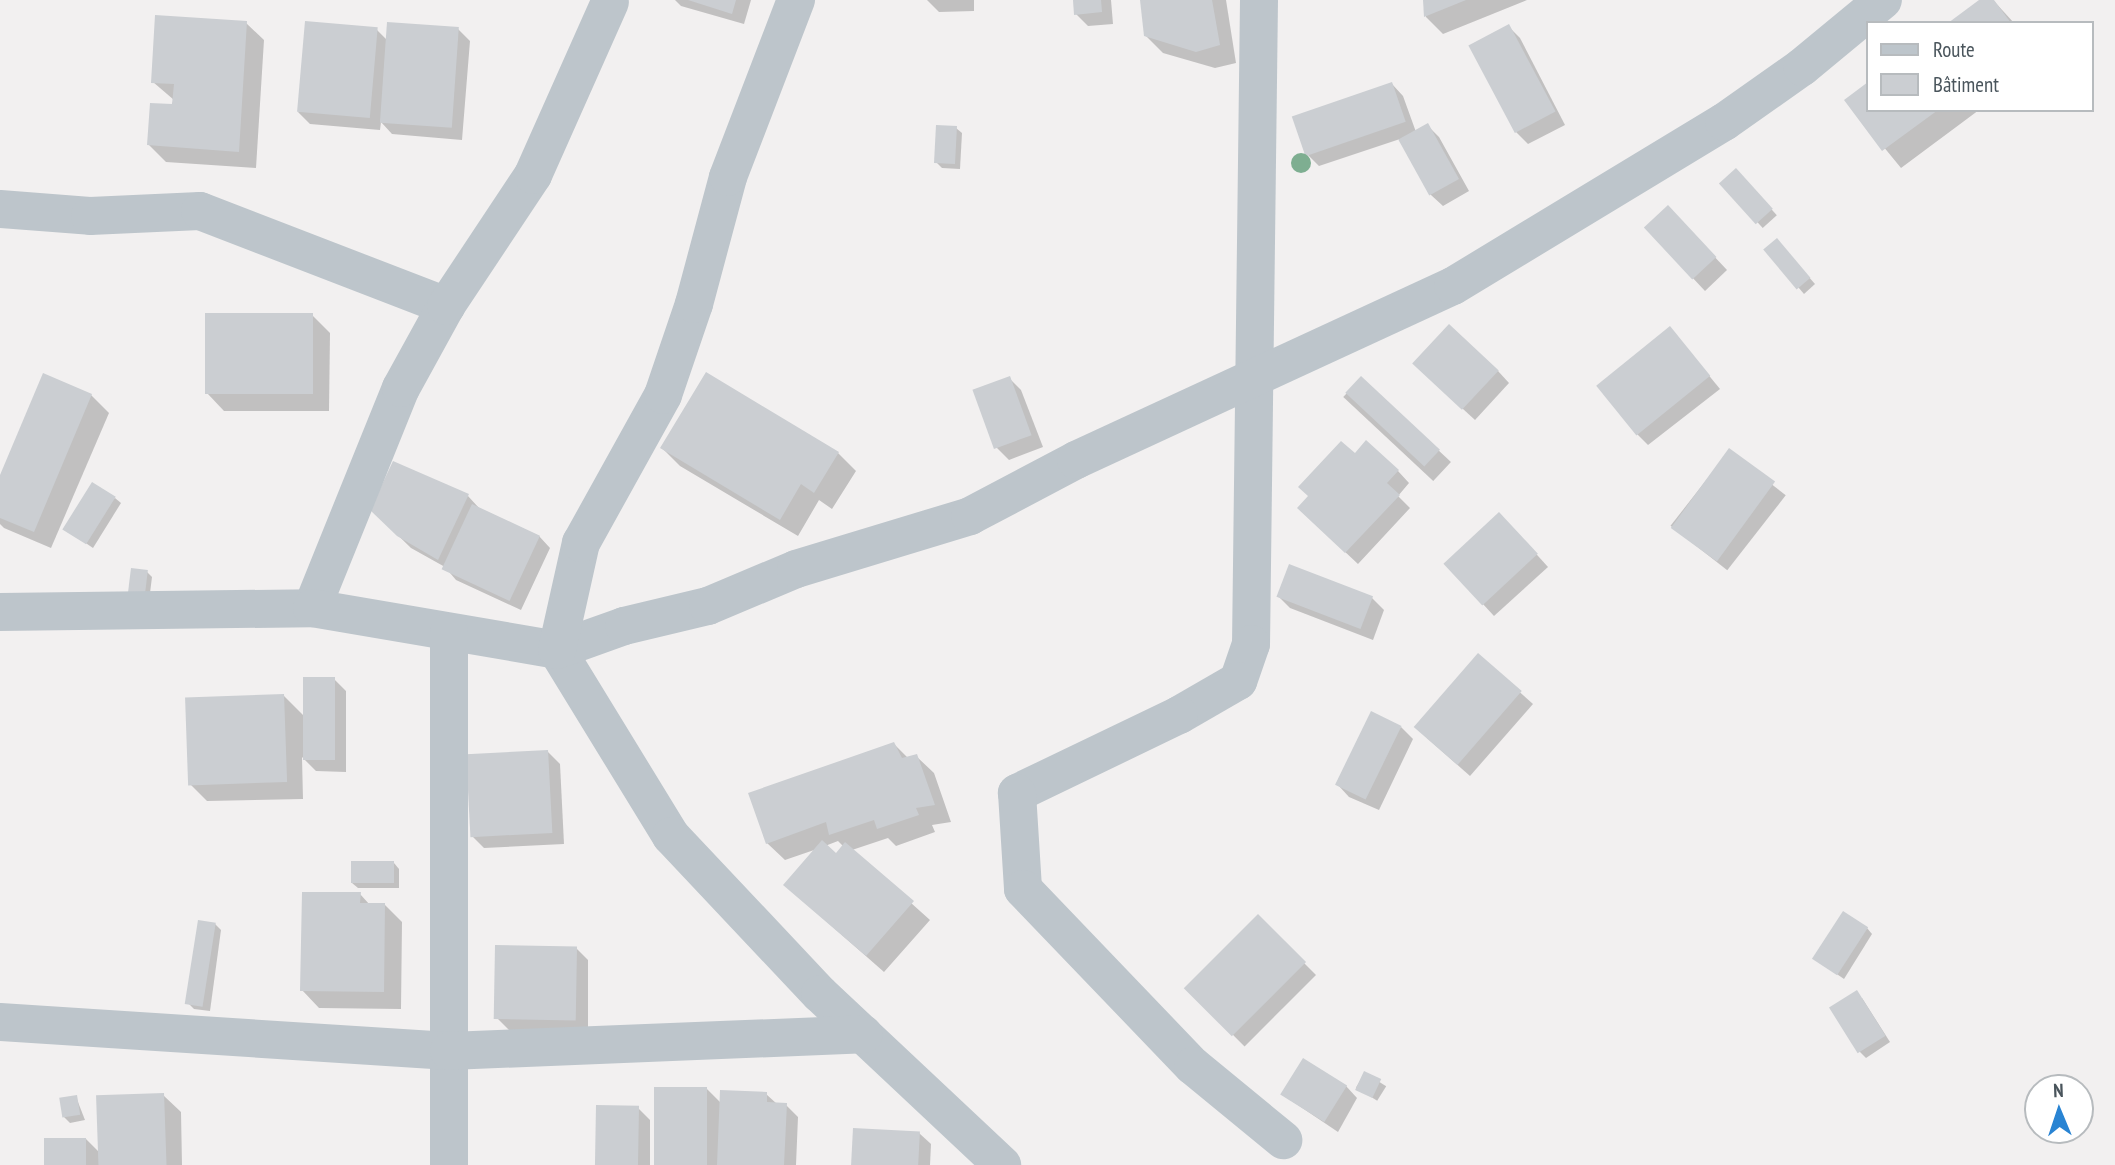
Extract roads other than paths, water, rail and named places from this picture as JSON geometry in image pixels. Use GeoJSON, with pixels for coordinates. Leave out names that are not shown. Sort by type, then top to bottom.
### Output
{"type":"FeatureCollection","features":[{"type":"Feature","properties":{"kind":"street"},"geometry":{"type":"LineString","coordinates":[[796,0],[728,177],[694,304],[663,395],[581,543],[557,650],[671,836],[820,994],[1002,1165]]}},
{"type":"Feature","properties":{"kind":"street"},"geometry":{"type":"LineString","coordinates":[[1259,0],[1251,643],[1238,681],[1179,715],[1017,793],[1023,889],[1193,1066],[1283,1140]]}},
{"type":"Feature","properties":{"kind":"street"},"geometry":{"type":"LineString","coordinates":[[0,612],[312,608],[557,650],[624,626],[708,606],[796,569],[970,516],[1076,460],[1255,381],[1453,286],[1599,199],[1802,67],[1883,0]]}},
{"type":"Feature","properties":{"kind":"street"},"geometry":{"type":"LineString","coordinates":[[312,608],[401,388],[446,306],[533,175],[609,1]]}},
{"type":"Feature","properties":{"kind":"street"},"geometry":{"type":"LineString","coordinates":[[0,209],[90,216],[200,211],[446,306]]}},
{"type":"Feature","properties":{"kind":"street"},"geometry":{"type":"LineString","coordinates":[[449,632],[449,1165]]}},
{"type":"Feature","properties":{"kind":"street"},"geometry":{"type":"LineString","coordinates":[[0,1023],[449,1051],[864,1034]]}}]}
